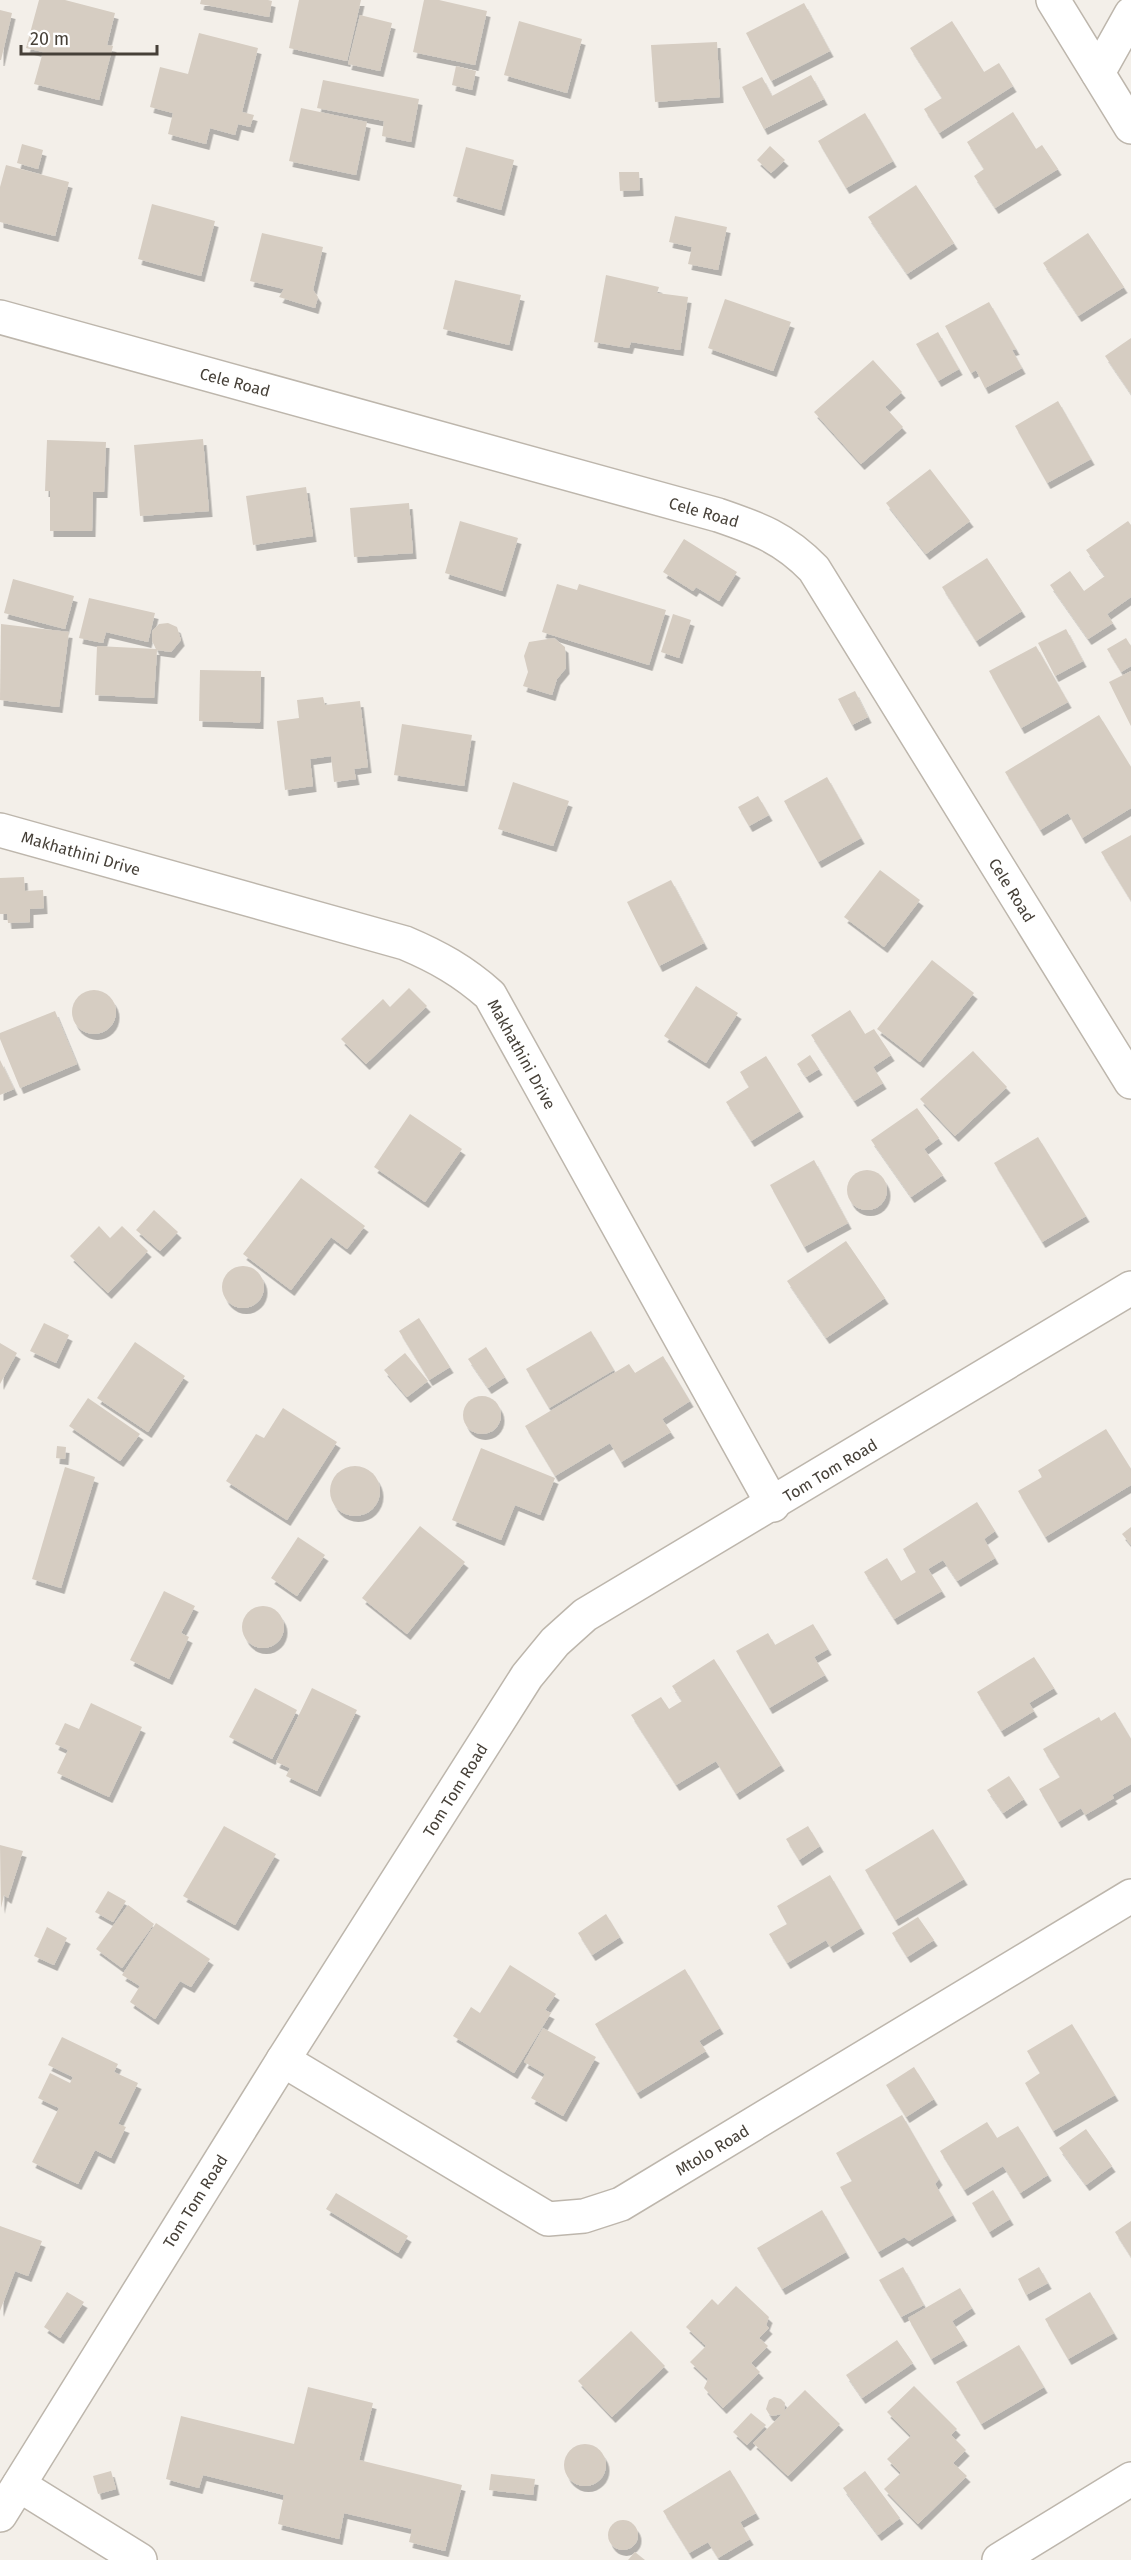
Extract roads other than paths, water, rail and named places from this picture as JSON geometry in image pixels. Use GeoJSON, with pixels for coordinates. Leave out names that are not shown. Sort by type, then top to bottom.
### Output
{"type":"FeatureCollection","features":[{"type":"Feature","properties":{"kind":"street"},"geometry":{"type":"LineString","coordinates":[[1053,0],[1131,127]]}},
{"type":"Feature","properties":{"kind":"street"},"geometry":{"type":"LineString","coordinates":[[1098,73],[1131,14]]}},
{"type":"Feature","properties":{"kind":"street","name":"Cele Road"},"geometry":{"type":"LineString","coordinates":[[0,317],[718,515],[767,531],[796,550],[814,569],[1131,1083]]}},
{"type":"Feature","properties":{"kind":"street","name":"Makhathini Drive"},"geometry":{"type":"LineString","coordinates":[[0,830],[405,944],[439,957],[466,973],[490,995],[773,1505]]}},
{"type":"Feature","properties":{"kind":"street","name":"Tom Tom Road"},"geometry":{"type":"LineString","coordinates":[[0,2515],[283,2061],[527,1676],[555,1642],[585,1615],[773,1505],[1131,1288]]}},
{"type":"Feature","properties":{"kind":"street","name":"Mtolo Road"},"geometry":{"type":"LineString","coordinates":[[283,2061],[548,2219],[584,2216],[621,2204],[1131,1896]]}},
{"type":"Feature","properties":{"kind":"street"},"geometry":{"type":"LineString","coordinates":[[999,2560],[1131,2479]]}},
{"type":"Feature","properties":{"kind":"street"},"geometry":{"type":"LineString","coordinates":[[19,2485],[140,2560]]}}]}
